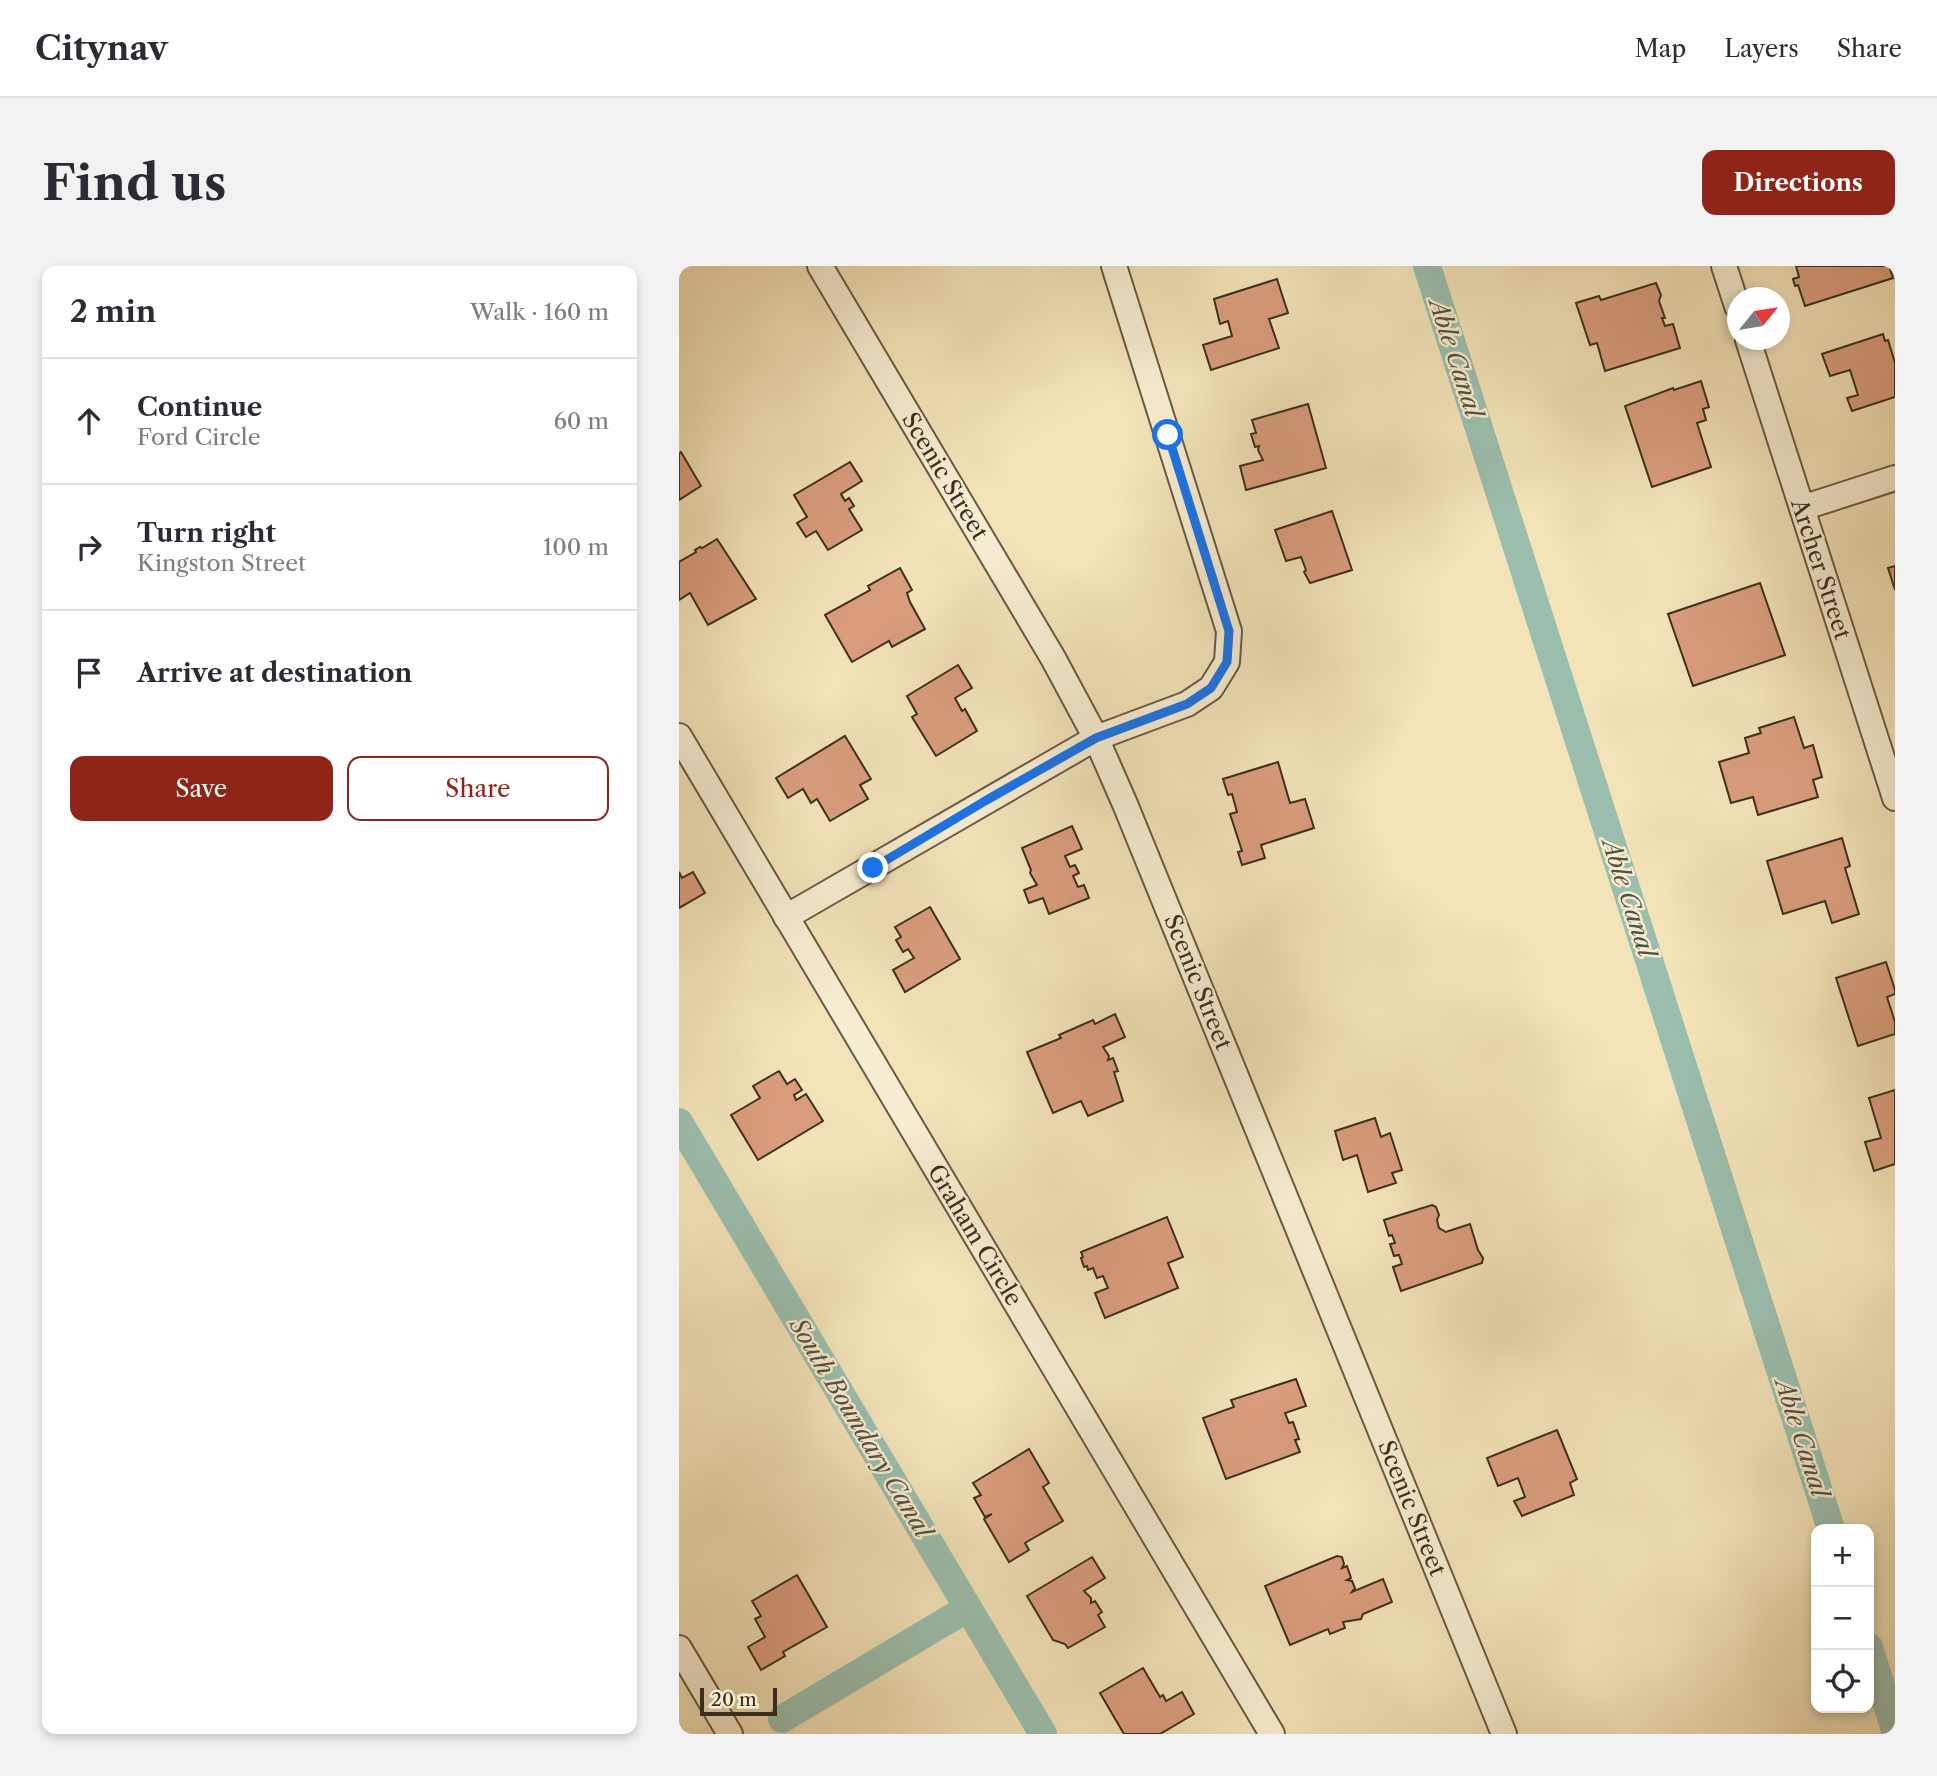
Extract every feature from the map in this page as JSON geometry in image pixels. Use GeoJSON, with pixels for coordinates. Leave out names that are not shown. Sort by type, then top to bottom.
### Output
{"type":"FeatureCollection","features":[{"type":"Feature","properties":{"kind":"street","name":"Scenic Street"},"geometry":{"type":"LineString","coordinates":[[820,266],[1053,658],[1096,738],[1131,816],[1504,1734]]}},
{"type":"Feature","properties":{"kind":"street"},"geometry":{"type":"LineString","coordinates":[[786,917],[1096,738],[1187,704],[1211,688],[1227,662],[1229,631],[1114,266]]}},
{"type":"Feature","properties":{"kind":"street"},"geometry":{"type":"LineString","coordinates":[[1724,266],[1731,287]]}},
{"type":"Feature","properties":{"kind":"street","name":"Archer Street"},"geometry":{"type":"LineString","coordinates":[[1751,350],[1895,798]]}},
{"type":"Feature","properties":{"kind":"street"},"geometry":{"type":"LineString","coordinates":[[1802,508],[1895,478]]}},
{"type":"Feature","properties":{"kind":"street","name":"Graham Circle"},"geometry":{"type":"LineString","coordinates":[[679,736],[1272,1734]]}},
{"type":"Feature","properties":{"kind":"street"},"geometry":{"type":"LineString","coordinates":[[679,1648],[730,1734]]}},
{"type":"Feature","properties":{"kind":"building"},"geometry":{"type":"Polygon","coordinates":[[[1796,266],[1889,266],[1893,278],[1805,306],[1798,285],[1795,286],[1793,279],[1799,277],[1796,266]]]}},
{"type":"Feature","properties":{"kind":"building"},"geometry":{"type":"Polygon","coordinates":[[[1277,279],[1288,313],[1269,319],[1279,348],[1211,370],[1203,345],[1232,336],[1228,321],[1220,324],[1214,299],[1277,279]]]}},
{"type":"Feature","properties":{"kind":"building"},"geometry":{"type":"Polygon","coordinates":[[[1656,283],[1665,318],[1662,318],[1665,326],[1673,324],[1680,348],[1605,371],[1597,343],[1590,345],[1576,303],[1599,296],[1601,300],[1656,283]]]}},
{"type":"Feature","properties":{"kind":"building"},"geometry":{"type":"Polygon","coordinates":[[[1883,334],[1885,341],[1888,340],[1895,363],[1895,397],[1852,411],[1847,398],[1858,395],[1850,370],[1830,376],[1822,354],[1883,334]]]}},
{"type":"Feature","properties":{"kind":"building"},"geometry":{"type":"Polygon","coordinates":[[[1701,381],[1709,407],[1703,409],[1706,420],[1697,423],[1711,467],[1652,487],[1625,406],[1701,381]]]}},
{"type":"Feature","properties":{"kind":"building"},"geometry":{"type":"Polygon","coordinates":[[[1308,404],[1326,468],[1246,490],[1240,466],[1263,460],[1259,446],[1255,447],[1251,434],[1256,433],[1252,420],[1308,404]]]}},
{"type":"Feature","properties":{"kind":"building"},"geometry":{"type":"Polygon","coordinates":[[[681,452],[701,486],[679,500],[679,454],[681,452]]]}},
{"type":"Feature","properties":{"kind":"building"},"geometry":{"type":"Polygon","coordinates":[[[850,462],[862,481],[841,494],[845,501],[849,498],[854,506],[849,509],[862,530],[828,550],[816,531],[806,537],[797,523],[807,517],[794,495],[850,462]]]}},
{"type":"Feature","properties":{"kind":"building"},"geometry":{"type":"Polygon","coordinates":[[[1332,511],[1352,570],[1310,583],[1301,557],[1286,561],[1275,530],[1332,511]]]}},
{"type":"Feature","properties":{"kind":"building"},"geometry":{"type":"Polygon","coordinates":[[[717,539],[756,599],[708,625],[690,593],[679,600],[679,562],[717,539]]]}},
{"type":"Feature","properties":{"kind":"building"},"geometry":{"type":"Polygon","coordinates":[[[1895,566],[1895,590],[1888,568],[1895,566]]]}},
{"type":"Feature","properties":{"kind":"building"},"geometry":{"type":"Polygon","coordinates":[[[900,568],[912,590],[907,593],[910,602],[925,629],[892,647],[889,641],[852,662],[825,615],[870,590],[868,586],[900,568]]]}},
{"type":"Feature","properties":{"kind":"building"},"geometry":{"type":"Polygon","coordinates":[[[1760,583],[1785,655],[1693,686],[1668,614],[1760,583]]]}},
{"type":"Feature","properties":{"kind":"building"},"geometry":{"type":"Polygon","coordinates":[[[958,665],[972,688],[955,698],[962,711],[965,709],[977,731],[936,756],[912,717],[917,714],[907,696],[958,665]]]}},
{"type":"Feature","properties":{"kind":"building"},"geometry":{"type":"Polygon","coordinates":[[[1794,717],[1804,748],[1813,745],[1822,777],[1813,780],[1818,797],[1758,815],[1753,797],[1731,803],[1719,762],[1749,753],[1745,738],[1761,733],[1759,728],[1794,717]]]}},
{"type":"Feature","properties":{"kind":"building"},"geometry":{"type":"Polygon","coordinates":[[[845,736],[871,779],[860,785],[868,799],[830,821],[817,799],[811,803],[803,789],[788,798],[776,778],[845,736]]]}},
{"type":"Feature","properties":{"kind":"building"},"geometry":{"type":"Polygon","coordinates":[[[1278,762],[1290,803],[1305,799],[1314,828],[1261,845],[1265,858],[1242,865],[1238,852],[1242,851],[1230,814],[1237,812],[1232,794],[1228,795],[1223,779],[1278,762]]]}},
{"type":"Feature","properties":{"kind":"building"},"geometry":{"type":"Polygon","coordinates":[[[1072,826],[1082,849],[1065,856],[1070,867],[1075,865],[1079,873],[1073,876],[1078,887],[1084,885],[1089,898],[1049,914],[1043,898],[1029,903],[1024,890],[1037,885],[1022,848],[1072,826]]]}},
{"type":"Feature","properties":{"kind":"building"},"geometry":{"type":"Polygon","coordinates":[[[1842,838],[1850,866],[1845,868],[1859,914],[1832,923],[1825,901],[1783,914],[1767,861],[1842,838]]]}},
{"type":"Feature","properties":{"kind":"building"},"geometry":{"type":"Polygon","coordinates":[[[679,872],[682,878],[693,872],[705,893],[679,908],[679,872]]]}},
{"type":"Feature","properties":{"kind":"building"},"geometry":{"type":"Polygon","coordinates":[[[930,907],[960,959],[905,992],[893,970],[914,958],[908,949],[903,952],[896,940],[901,937],[895,927],[930,907]]]}},
{"type":"Feature","properties":{"kind":"building"},"geometry":{"type":"Polygon","coordinates":[[[1886,962],[1895,990],[1895,994],[1887,997],[1895,1022],[1895,1034],[1858,1046],[1836,978],[1886,962]]]}},
{"type":"Feature","properties":{"kind":"building"},"geometry":{"type":"Polygon","coordinates":[[[1115,1014],[1125,1037],[1103,1047],[1109,1056],[1108,1060],[1113,1058],[1118,1071],[1114,1072],[1123,1101],[1088,1116],[1081,1101],[1053,1113],[1027,1052],[1061,1038],[1059,1035],[1093,1020],[1095,1024],[1115,1014]]]}},
{"type":"Feature","properties":{"kind":"building"},"geometry":{"type":"Polygon","coordinates":[[[779,1071],[787,1084],[795,1079],[802,1090],[794,1095],[796,1100],[806,1094],[823,1121],[758,1160],[731,1115],[760,1098],[753,1086],[779,1071]]]}},
{"type":"Feature","properties":{"kind":"building"},"geometry":{"type":"Polygon","coordinates":[[[1895,1090],[1895,1164],[1874,1171],[1865,1142],[1881,1138],[1869,1098],[1895,1090]]]}},
{"type":"Feature","properties":{"kind":"building"},"geometry":{"type":"Polygon","coordinates":[[[1375,1118],[1381,1137],[1390,1133],[1402,1170],[1392,1173],[1396,1183],[1368,1192],[1357,1155],[1343,1160],[1335,1131],[1375,1118]]]}},
{"type":"Feature","properties":{"kind":"building"},"geometry":{"type":"Polygon","coordinates":[[[1432,1205],[1436,1207],[1439,1215],[1439,1228],[1446,1232],[1470,1224],[1483,1258],[1482,1263],[1401,1291],[1393,1267],[1402,1264],[1399,1255],[1394,1256],[1390,1244],[1395,1243],[1392,1235],[1389,1236],[1384,1220],[1432,1205]]]}},
{"type":"Feature","properties":{"kind":"building"},"geometry":{"type":"Polygon","coordinates":[[[1167,1217],[1183,1257],[1168,1263],[1178,1288],[1105,1318],[1095,1293],[1108,1288],[1103,1276],[1097,1278],[1093,1268],[1088,1270],[1087,1266],[1084,1267],[1081,1252],[1167,1217]]]}},
{"type":"Feature","properties":{"kind":"building"},"geometry":{"type":"Polygon","coordinates":[[[1296,1379],[1306,1406],[1285,1413],[1289,1423],[1293,1422],[1299,1439],[1295,1440],[1300,1452],[1226,1479],[1203,1418],[1234,1407],[1231,1400],[1296,1379]]]}},
{"type":"Feature","properties":{"kind":"building"},"geometry":{"type":"Polygon","coordinates":[[[1557,1430],[1577,1479],[1570,1483],[1574,1495],[1522,1516],[1514,1501],[1525,1497],[1518,1478],[1498,1486],[1487,1458],[1557,1430]]]}},
{"type":"Feature","properties":{"kind":"building"},"geometry":{"type":"Polygon","coordinates":[[[1029,1449],[1049,1483],[1043,1487],[1063,1521],[1025,1543],[1029,1550],[1009,1562],[984,1519],[992,1514],[985,1517],[974,1498],[981,1495],[973,1483],[1029,1449]]]}},
{"type":"Feature","properties":{"kind":"building"},"geometry":{"type":"Polygon","coordinates":[[[1337,1556],[1342,1557],[1342,1568],[1347,1566],[1351,1578],[1347,1580],[1352,1581],[1355,1588],[1352,1592],[1383,1579],[1392,1602],[1363,1614],[1361,1619],[1343,1622],[1345,1628],[1330,1634],[1328,1629],[1290,1645],[1265,1586],[1337,1556]]]}},
{"type":"Feature","properties":{"kind":"building"},"geometry":{"type":"Polygon","coordinates":[[[1092,1557],[1105,1578],[1084,1591],[1091,1598],[1091,1603],[1095,1601],[1102,1612],[1098,1615],[1105,1627],[1068,1648],[1065,1644],[1053,1640],[1027,1596],[1092,1557]]]}},
{"type":"Feature","properties":{"kind":"building"},"geometry":{"type":"Polygon","coordinates":[[[797,1575],[827,1627],[783,1652],[785,1656],[761,1670],[748,1647],[765,1637],[755,1619],[761,1616],[752,1601],[797,1575]]]}},
{"type":"Feature","properties":{"kind":"building"},"geometry":{"type":"Polygon","coordinates":[[[1143,1668],[1160,1697],[1163,1695],[1166,1701],[1182,1692],[1194,1714],[1160,1734],[1124,1734],[1100,1693],[1143,1668]]]}},
{"type":"Feature","properties":{"kind":"waterway","name":"Able Canal"},"geometry":{"type":"LineString","coordinates":[[1427,266],[1829,1524]]}},
{"type":"Feature","properties":{"kind":"waterway","name":"South Boundary Canal"},"geometry":{"type":"LineString","coordinates":[[679,1122],[1043,1734]]}},
{"type":"Feature","properties":{"kind":"waterway"},"geometry":{"type":"LineString","coordinates":[[782,1719],[968,1608]]}},
{"type":"Feature","properties":{"kind":"waterway","name":"Able Canal"},"geometry":{"type":"LineString","coordinates":[[1870,1650],[1895,1730]]}},
{"type":"Feature","properties":{"kind":"route"},"geometry":{"type":"LineString","coordinates":[[873,868],[1096,738],[1187,704],[1211,688],[1227,662],[1229,631],[1168,435]]}}]}
